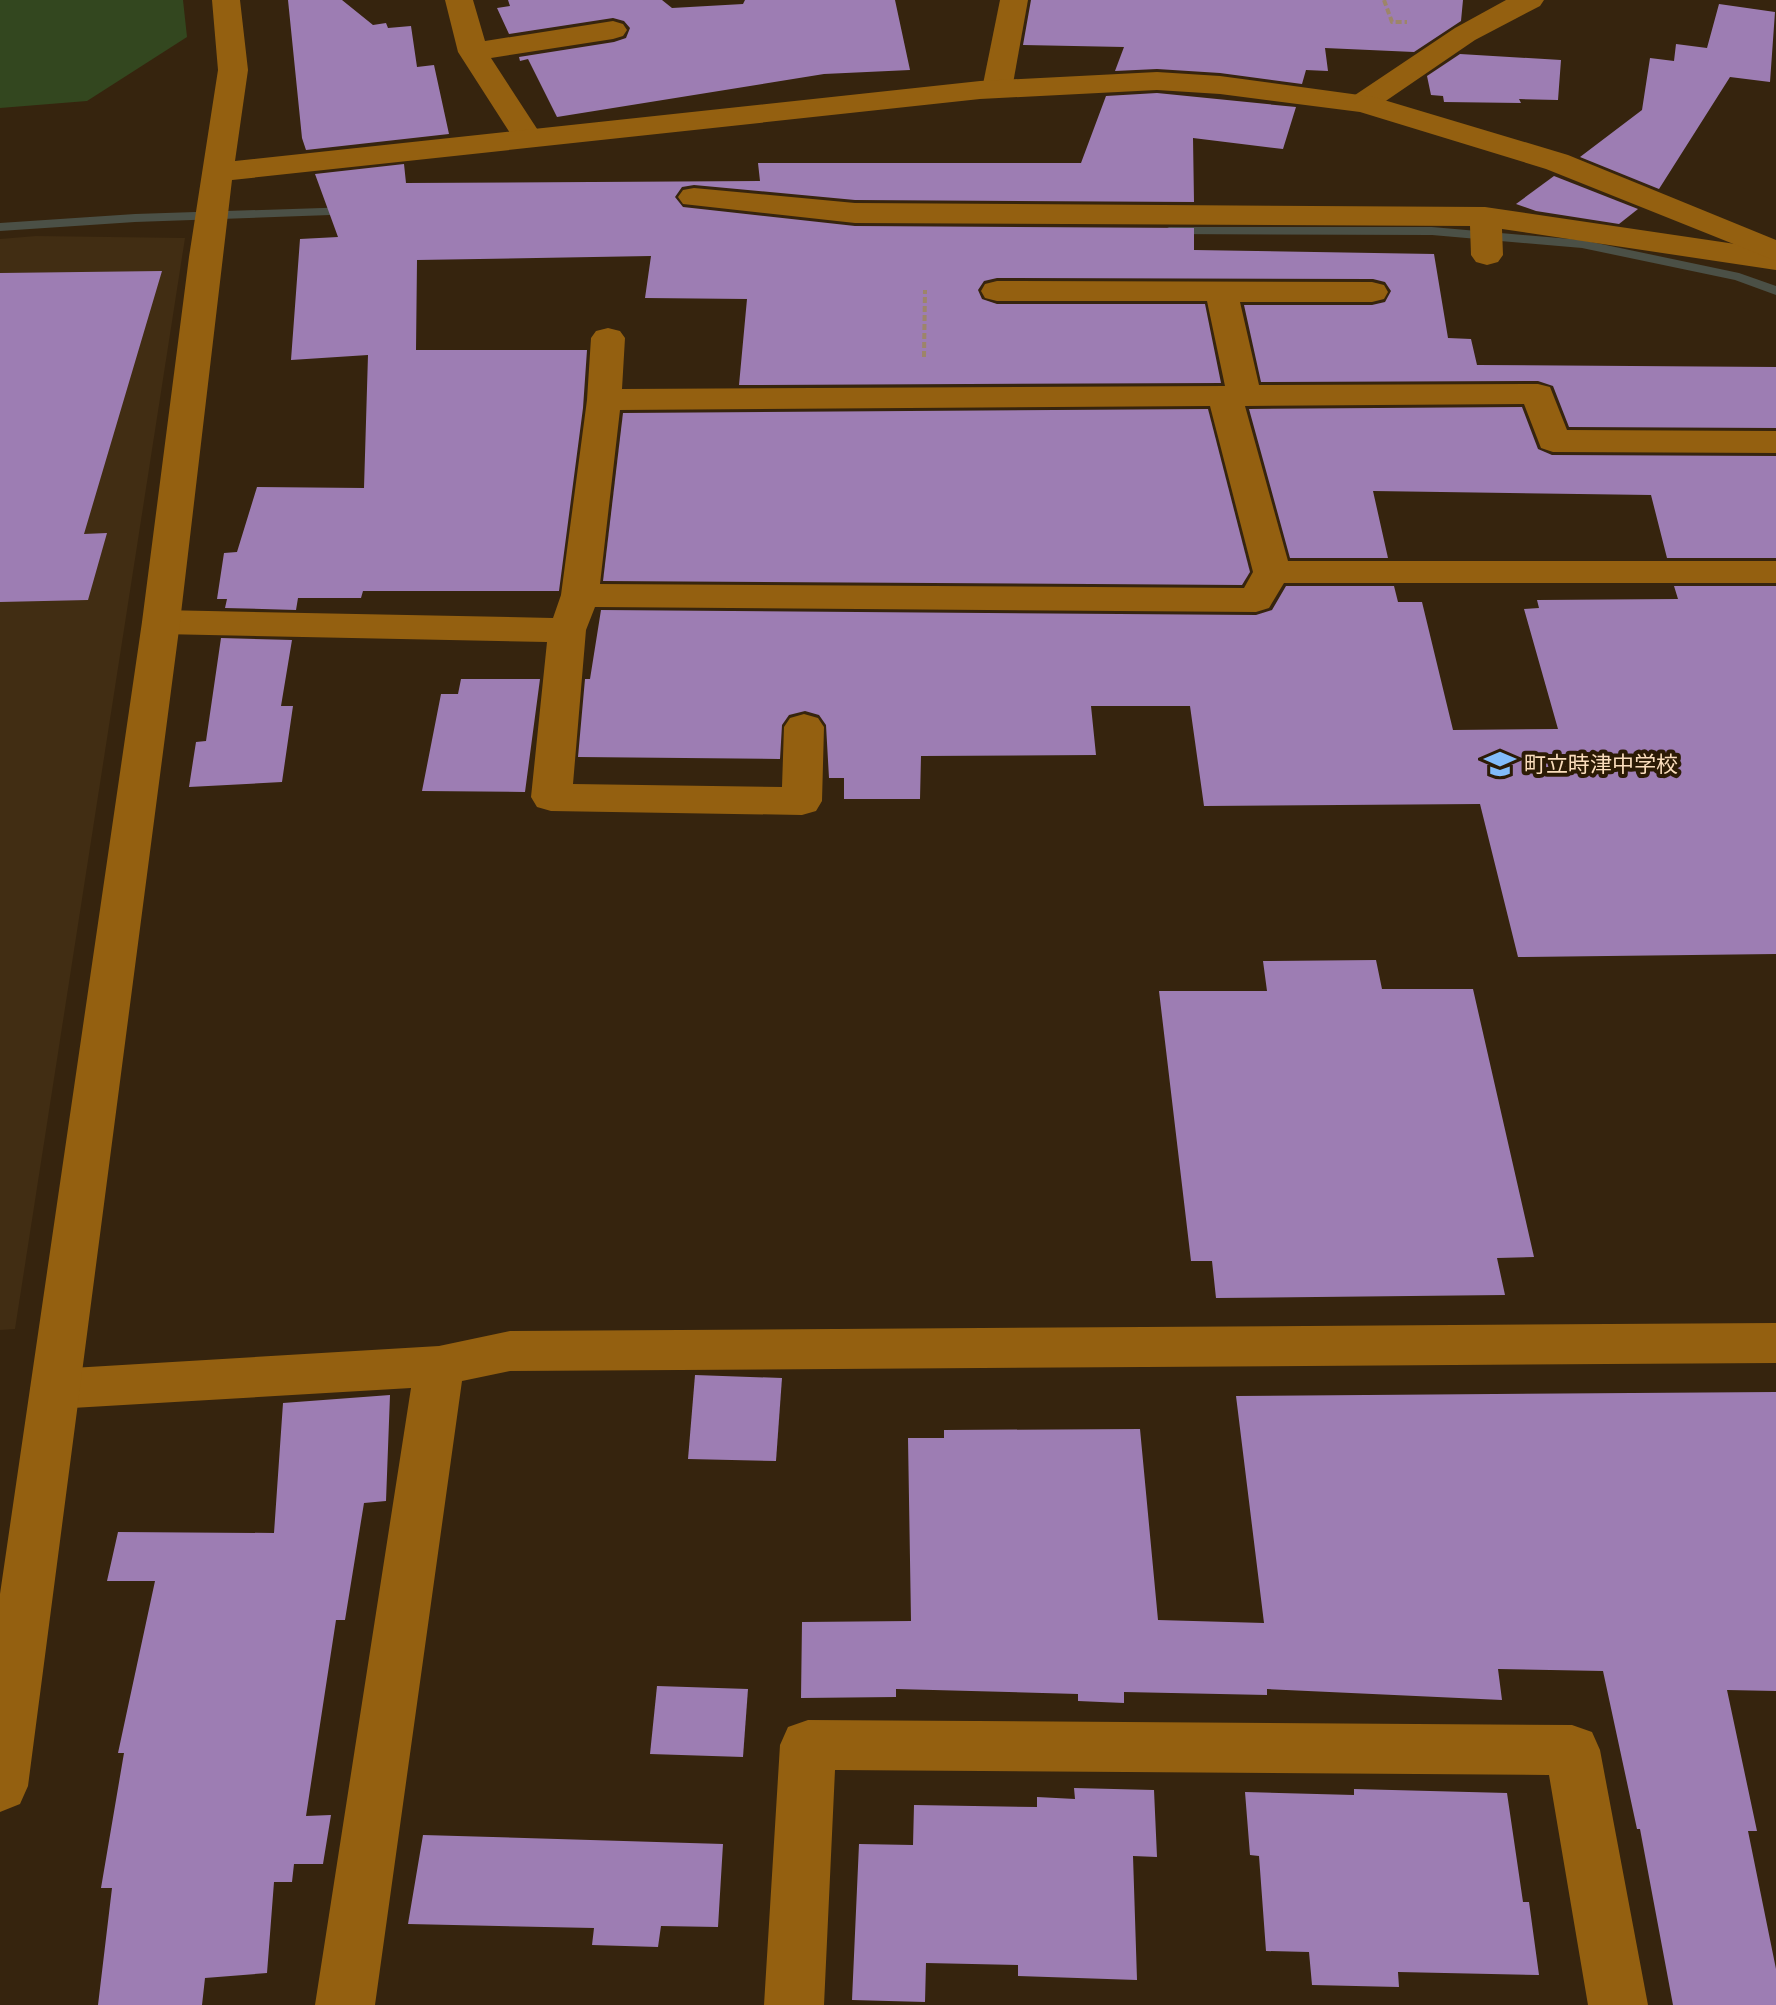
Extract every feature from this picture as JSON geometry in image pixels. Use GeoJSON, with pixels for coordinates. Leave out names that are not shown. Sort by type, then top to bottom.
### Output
{"type":"FeatureCollection","features":[{"type":"Feature","properties":{"kind":"street"},"geometry":{"type":"LineString","coordinates":[[0,1786],[161,622],[205,257],[233,70],[226,0]]}},
{"type":"Feature","properties":{"kind":"street"},"geometry":{"type":"LineString","coordinates":[[459,0],[473,52],[528,138]]}},
{"type":"Feature","properties":{"kind":"street"},"geometry":{"type":"LineString","coordinates":[[997,89],[1014,0]]}},
{"type":"Feature","properties":{"kind":"street"},"geometry":{"type":"LineString","coordinates":[[1363,103],[1511,8],[1530,0]]}},
{"type":"Feature","properties":{"kind":"street"},"geometry":{"type":"LineString","coordinates":[[473,52],[613,30]]}},
{"type":"Feature","properties":{"kind":"street"},"geometry":{"type":"LineString","coordinates":[[219,172],[997,89],[1157,81],[1220,85],[1363,103],[1557,162],[1776,251]]}},
{"type":"Feature","properties":{"kind":"street"},"geometry":{"type":"LineString","coordinates":[[694,197],[855,213],[1485,217],[1776,260]]}},
{"type":"Feature","properties":{"kind":"street"},"geometry":{"type":"LineString","coordinates":[[1485,217],[1487,255]]}},
{"type":"Feature","properties":{"kind":"street"},"geometry":{"type":"LineString","coordinates":[[997,291],[1372,292]]}},
{"type":"Feature","properties":{"kind":"street"},"geometry":{"type":"LineString","coordinates":[[161,622],[1256,600],[1272,572],[1235,396],[1222,294]]}},
{"type":"Feature","properties":{"kind":"street"},"geometry":{"type":"LineString","coordinates":[[608,338],[604,400],[573,612],[551,797],[802,801],[804,727]]}},
{"type":"Feature","properties":{"kind":"street"},"geometry":{"type":"LineString","coordinates":[[604,400],[1538,394],[1553,441],[1776,442]]}},
{"type":"Feature","properties":{"kind":"street"},"geometry":{"type":"LineString","coordinates":[[1272,572],[1776,572]]}},
{"type":"Feature","properties":{"kind":"street"},"geometry":{"type":"LineString","coordinates":[[55,1389],[439,1366],[510,1351],[1776,1343]]}},
{"type":"Feature","properties":{"kind":"street"},"geometry":{"type":"LineString","coordinates":[[345,2005],[439,1366]]}},
{"type":"Feature","properties":{"kind":"street"},"geometry":{"type":"LineString","coordinates":[[794,2005],[808,1745],[824,1745],[1572,1750],[1618,2005]]}},
{"type":"Feature","properties":{"kind":"path"},"geometry":{"type":"LineString","coordinates":[[923,398],[925,290]]}},
{"type":"Feature","properties":{"kind":"shaded area"},"geometry":{"type":"Polygon","coordinates":[[[36,236],[185,238],[15,1329],[0,1330],[0,239],[36,236]]]}},
{"type":"Feature","properties":{"kind":"green space"},"geometry":{"type":"Polygon","coordinates":[[[0,0],[183,0],[187,37],[87,101],[0,108],[0,0]]]}},
{"type":"Feature","properties":{"kind":"building"},"geometry":{"type":"Polygon","coordinates":[[[288,0],[342,0],[373,25],[386,23],[388,28],[411,26],[417,67],[434,65],[449,134],[306,150],[302,138],[288,0]]]}},
{"type":"Feature","properties":{"kind":"building"},"geometry":{"type":"Polygon","coordinates":[[[508,0],[662,0],[672,8],[743,4],[745,0],[895,0],[910,70],[824,74],[557,117],[528,59],[520,61],[519,57],[614,42],[626,38],[630,28],[624,21],[613,18],[509,34],[497,8],[510,6],[508,0]]]}},
{"type":"Feature","properties":{"kind":"building"},"geometry":{"type":"Polygon","coordinates":[[[1031,0],[1463,0],[1461,21],[1414,52],[1325,48],[1328,71],[1306,70],[1302,84],[1220,73],[1157,69],[1115,71],[1124,47],[1023,45],[1031,0]]]}},
{"type":"Feature","properties":{"kind":"building"},"geometry":{"type":"Polygon","coordinates":[[[1719,4],[1775,12],[1770,82],[1730,77],[1659,189],[1580,157],[1642,110],[1650,58],[1674,61],[1676,44],[1707,48],[1719,4]]]}},
{"type":"Feature","properties":{"kind":"building"},"geometry":{"type":"Polygon","coordinates":[[[1460,54],[1561,60],[1558,100],[1444,102],[1443,96],[1431,95],[1427,76],[1460,54]]]}},
{"type":"Feature","properties":{"kind":"building"},"geometry":{"type":"Polygon","coordinates":[[[1157,93],[1296,107],[1283,149],[1193,138],[1194,202],[855,200],[694,185],[682,187],[675,197],[683,207],[855,226],[1194,228],[1194,250],[1434,254],[1448,338],[1471,339],[1477,365],[1776,367],[1776,428],[1569,427],[1553,386],[1538,381],[1261,382],[1244,305],[1372,305],[1385,302],[1391,291],[1385,282],[1373,279],[997,278],[984,281],[978,290],[982,299],[997,304],[1205,304],[1221,383],[739,385],[747,299],[645,298],[651,256],[417,260],[416,350],[587,350],[583,408],[559,591],[363,591],[361,598],[298,598],[296,610],[225,608],[227,599],[217,599],[224,553],[237,552],[257,487],[364,488],[368,355],[291,360],[300,239],[338,237],[315,174],[404,164],[406,183],[760,181],[758,163],[1081,163],[1106,96],[1157,93]]]}},
{"type":"Feature","properties":{"kind":"building"},"geometry":{"type":"Polygon","coordinates":[[[1554,176],[1638,209],[1619,224],[1536,211],[1516,204],[1554,176]]]}},
{"type":"Feature","properties":{"kind":"building"},"geometry":{"type":"Polygon","coordinates":[[[162,271],[84,534],[107,533],[88,600],[0,602],[0,273],[162,271]]]}},
{"type":"Feature","properties":{"kind":"building"},"geometry":{"type":"Polygon","coordinates":[[[1522,407],[1538,449],[1552,455],[1776,456],[1776,558],[1667,558],[1651,495],[1373,491],[1388,558],[1290,558],[1249,409],[1522,407]]]}},
{"type":"Feature","properties":{"kind":"building"},"geometry":{"type":"Polygon","coordinates":[[[1208,409],[1250,572],[1242,585],[603,581],[623,413],[1208,409]]]}},
{"type":"Feature","properties":{"kind":"building"},"geometry":{"type":"Polygon","coordinates":[[[1286,586],[1394,586],[1398,602],[1422,602],[1453,730],[1558,729],[1524,609],[1539,608],[1537,600],[1678,599],[1674,586],[1776,586],[1776,954],[1518,957],[1480,804],[1204,806],[1190,706],[1091,706],[1096,755],[921,756],[920,799],[844,799],[844,778],[829,778],[826,725],[819,715],[805,711],[789,715],[782,725],[780,759],[578,757],[585,679],[590,679],[601,610],[1256,615],[1272,610],[1286,586]]]}},
{"type":"Feature","properties":{"kind":"building"},"geometry":{"type":"Polygon","coordinates":[[[221,638],[292,640],[281,706],[293,706],[282,782],[189,787],[196,742],[206,741],[221,638]]]}},
{"type":"Feature","properties":{"kind":"building"},"geometry":{"type":"Polygon","coordinates":[[[461,679],[540,679],[525,792],[422,791],[441,694],[458,694],[461,679]]]}},
{"type":"Feature","properties":{"kind":"building"},"geometry":{"type":"Polygon","coordinates":[[[1376,960],[1382,989],[1473,989],[1534,1257],[1497,1258],[1505,1295],[1216,1298],[1212,1261],[1191,1261],[1159,991],[1267,991],[1263,961],[1376,960]]]}},
{"type":"Feature","properties":{"kind":"building"},"geometry":{"type":"Polygon","coordinates":[[[695,1375],[782,1378],[776,1461],[688,1459],[695,1375]]]}},
{"type":"Feature","properties":{"kind":"building"},"geometry":{"type":"Polygon","coordinates":[[[1776,1392],[1776,1691],[1727,1690],[1757,1831],[1748,1831],[1776,1969],[1776,2005],[1673,2005],[1640,1829],[1637,1829],[1603,1671],[1498,1669],[1502,1700],[1267,1689],[1267,1695],[1124,1692],[1124,1703],[1078,1701],[1078,1694],[896,1689],[896,1697],[801,1698],[802,1622],[911,1621],[908,1438],[944,1438],[944,1430],[1140,1429],[1158,1620],[1264,1623],[1236,1396],[1776,1392]]]}},
{"type":"Feature","properties":{"kind":"building"},"geometry":{"type":"Polygon","coordinates":[[[390,1395],[386,1501],[364,1503],[345,1620],[336,1620],[306,1816],[331,1815],[323,1864],[294,1864],[292,1882],[274,1882],[267,1973],[205,1978],[202,2005],[98,2005],[112,1888],[101,1888],[124,1753],[118,1753],[155,1581],[107,1581],[118,1532],[274,1533],[283,1403],[390,1395]]]}},
{"type":"Feature","properties":{"kind":"building"},"geometry":{"type":"Polygon","coordinates":[[[657,1686],[748,1689],[743,1757],[650,1754],[657,1686]]]}},
{"type":"Feature","properties":{"kind":"building"},"geometry":{"type":"Polygon","coordinates":[[[1074,1788],[1154,1790],[1157,1857],[1133,1856],[1137,1980],[1018,1976],[1018,1965],[926,1963],[925,2002],[852,2000],[859,1844],[913,1845],[914,1805],[1037,1807],[1037,1797],[1075,1799],[1074,1788]]]}},
{"type":"Feature","properties":{"kind":"building"},"geometry":{"type":"Polygon","coordinates":[[[1354,1789],[1507,1793],[1523,1902],[1529,1902],[1539,1975],[1398,1972],[1399,1987],[1312,1985],[1309,1952],[1266,1951],[1259,1856],[1250,1855],[1245,1792],[1354,1795],[1354,1789]]]}},
{"type":"Feature","properties":{"kind":"building"},"geometry":{"type":"Polygon","coordinates":[[[423,1835],[723,1844],[718,1927],[661,1926],[658,1947],[592,1945],[594,1928],[408,1924],[423,1835]]]}},
{"type":"Feature","properties":{"kind":"waterway"},"geometry":{"type":"LineString","coordinates":[[0,227],[135,218],[353,211]]}},
{"type":"Feature","properties":{"kind":"waterway"},"geometry":{"type":"LineString","coordinates":[[1169,231],[1432,231],[1582,244],[1739,277],[1776,291]]}},
{"type":"Feature","properties":{"kind":"place","name":"町立時津中学校"},"geometry":{"type":"Point","coordinates":[1500,764]}}]}
